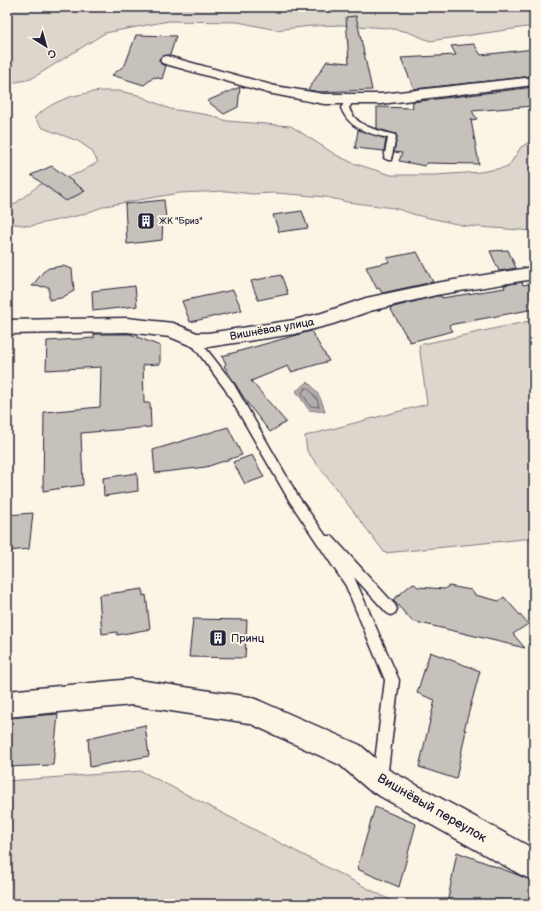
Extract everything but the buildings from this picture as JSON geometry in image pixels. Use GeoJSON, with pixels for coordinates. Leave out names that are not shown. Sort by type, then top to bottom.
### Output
{"type":"FeatureCollection","features":[{"type":"Feature","properties":{"kind":"street"},"geometry":{"type":"LineString","coordinates":[[167,60],[273,90],[324,99],[381,99],[534,81]]}},
{"type":"Feature","properties":{"kind":"street","name":"Вишнёвая улица"},"geometry":{"type":"LineString","coordinates":[[194,340],[242,335],[294,327],[326,319],[366,305],[428,291],[534,273]]}},
{"type":"Feature","properties":{"kind":"street"},"geometry":{"type":"LineString","coordinates":[[7,327],[127,325],[174,330],[194,340]]}},
{"type":"Feature","properties":{"kind":"street","name":"Вишнёвый переулок"},"geometry":{"type":"LineString","coordinates":[[7,704],[132,692],[250,710],[350,755],[379,780],[534,865]]}},
{"type":"Feature","properties":{"kind":"lane"},"geometry":{"type":"LineString","coordinates":[[350,100],[345,108],[346,114],[351,121],[367,129],[392,137],[388,158]]}},
{"type":"Feature","properties":{"kind":"lane"},"geometry":{"type":"LineString","coordinates":[[194,340],[230,386],[303,513],[351,583],[392,680],[379,780]]}},
{"type":"Feature","properties":{"kind":"lane"},"geometry":{"type":"LineString","coordinates":[[303,513],[391,609]]}},
{"type":"Feature","properties":{"kind":"shaded area"},"geometry":{"type":"Polygon","coordinates":[[[7,7],[534,7],[534,26],[430,41],[408,32],[388,28],[342,25],[311,26],[276,30],[238,22],[169,21],[105,33],[31,79],[7,84],[7,7]]]}},
{"type":"Feature","properties":{"kind":"shaded area"},"geometry":{"type":"Polygon","coordinates":[[[100,91],[119,91],[138,95],[170,109],[209,115],[227,121],[291,126],[336,155],[353,163],[391,175],[435,175],[480,172],[508,167],[521,147],[534,139],[534,231],[466,226],[416,215],[394,208],[347,202],[326,197],[275,193],[252,194],[227,191],[179,193],[105,206],[81,215],[30,226],[8,223],[8,209],[39,185],[81,172],[98,162],[91,150],[78,141],[43,128],[34,118],[49,106],[57,102],[73,96],[100,91]]]}},
{"type":"Feature","properties":{"kind":"shaded area"},"geometry":{"type":"Polygon","coordinates":[[[534,320],[534,538],[385,553],[307,451],[305,436],[427,404],[419,345],[534,320]]]}},
{"type":"Feature","properties":{"kind":"shaded area"},"geometry":{"type":"Polygon","coordinates":[[[141,771],[398,904],[7,904],[7,781],[141,771]]]}},
{"type":"Feature","properties":{"kind":"water"},"geometry":{"type":"Polygon","coordinates":[[[308,382],[319,396],[325,412],[309,410],[296,391],[308,382]]]}},
{"type":"Feature","properties":{"kind":"place","name":"ЖК \"Бриз\""},"geometry":{"type":"Point","coordinates":[146,221]}},
{"type":"Feature","properties":{"kind":"place","name":"Принц"},"geometry":{"type":"Point","coordinates":[218,638]}}]}
